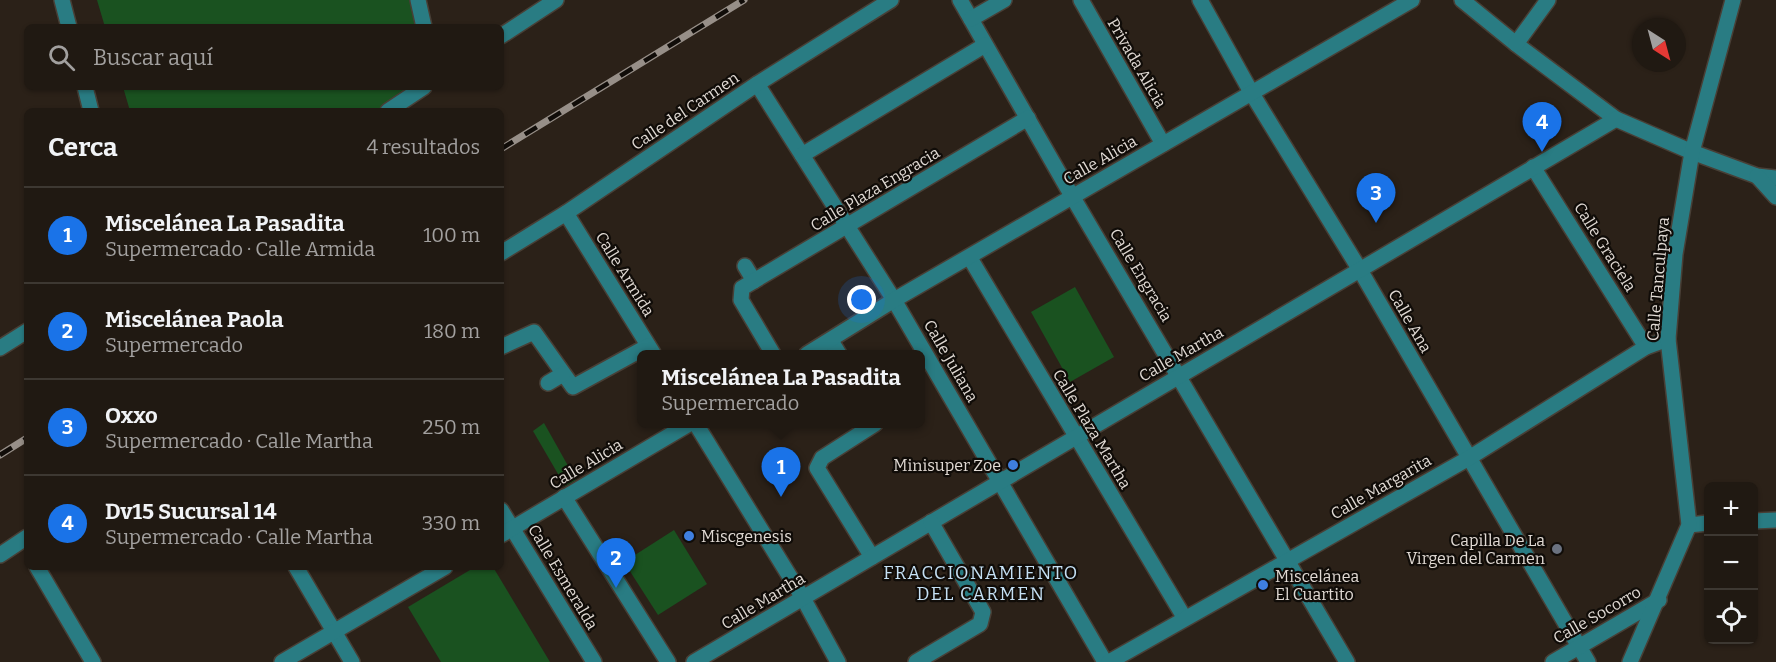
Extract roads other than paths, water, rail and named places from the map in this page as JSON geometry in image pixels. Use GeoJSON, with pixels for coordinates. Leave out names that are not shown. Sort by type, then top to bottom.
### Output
{"type":"FeatureCollection","features":[{"type":"Feature","properties":{"kind":"street"},"geometry":{"type":"LineString","coordinates":[[62,0],[68,24]]}},
{"type":"Feature","properties":{"kind":"street"},"geometry":{"type":"LineString","coordinates":[[418,0],[423,24]]}},
{"type":"Feature","properties":{"kind":"street","name":"Calle del Carmen"},"geometry":{"type":"LineString","coordinates":[[504,251],[566,213],[757,84],[891,0]]}},
{"type":"Feature","properties":{"kind":"street","name":"Calle Engracia"},"geometry":{"type":"LineString","coordinates":[[960,0],[1072,196],[1180,375],[1347,662]]}},
{"type":"Feature","properties":{"kind":"street"},"geometry":{"type":"LineString","coordinates":[[971,19],[1004,0]]}},
{"type":"Feature","properties":{"kind":"street","name":"Privada Alicia"},"geometry":{"type":"LineString","coordinates":[[1081,0],[1163,144]]}},
{"type":"Feature","properties":{"kind":"street","name":"Calle Ana"},"geometry":{"type":"LineString","coordinates":[[1200,0],[1251,92],[1360,270],[1588,662]]}},
{"type":"Feature","properties":{"kind":"street","name":"Calle Alicia"},"geometry":{"type":"LineString","coordinates":[[814,350],[894,300],[1412,0]]}},
{"type":"Feature","properties":{"kind":"street"},"geometry":{"type":"LineString","coordinates":[[1462,0],[1616,119],[1692,152],[1757,176],[1776,178]]}},
{"type":"Feature","properties":{"kind":"street"},"geometry":{"type":"LineString","coordinates":[[1516,44],[1548,0]]}},
{"type":"Feature","properties":{"kind":"street","name":"Calle Tanculpaya"},"geometry":{"type":"LineString","coordinates":[[1630,662],[1659,600],[1689,525],[1668,339],[1675,254],[1692,152],[1733,0]]}},
{"type":"Feature","properties":{"kind":"street"},"geometry":{"type":"LineString","coordinates":[[504,34],[551,1]]}},
{"type":"Feature","properties":{"kind":"street"},"geometry":{"type":"LineString","coordinates":[[802,155],[985,45]]}},
{"type":"Feature","properties":{"kind":"street","name":"Calle Juliana"},"geometry":{"type":"LineString","coordinates":[[757,84],[923,350]]}},
{"type":"Feature","properties":{"kind":"street"},"geometry":{"type":"LineString","coordinates":[[86,90],[90,108]]}},
{"type":"Feature","properties":{"kind":"street"},"geometry":{"type":"LineString","coordinates":[[392,108],[419,90]]}},
{"type":"Feature","properties":{"kind":"street","name":"Calle Plaza Engracia"},"geometry":{"type":"LineString","coordinates":[[771,350],[741,300],[740,292],[754,281],[847,228],[1028,118]]}},
{"type":"Feature","properties":{"kind":"street","name":"Calle Martha"},"geometry":{"type":"LineString","coordinates":[[694,662],[1616,119]]}},
{"type":"Feature","properties":{"kind":"street","name":"Calle Graciela"},"geometry":{"type":"LineString","coordinates":[[1533,167],[1646,347]]}},
{"type":"Feature","properties":{"kind":"street"},"geometry":{"type":"LineString","coordinates":[[1757,176],[1776,198]]}},
{"type":"Feature","properties":{"kind":"street","name":"Calle Armida"},"geometry":{"type":"LineString","coordinates":[[566,213],[651,350]]}},
{"type":"Feature","properties":{"kind":"street","name":"Calle Plaza Martha"},"geometry":{"type":"LineString","coordinates":[[970,258],[1184,617]]}},
{"type":"Feature","properties":{"kind":"street"},"geometry":{"type":"LineString","coordinates":[[745,266],[754,281]]}},
{"type":"Feature","properties":{"kind":"street"},"geometry":{"type":"LineString","coordinates":[[504,346],[534,332],[569,384],[578,386],[637,357]]}},
{"type":"Feature","properties":{"kind":"street"},"geometry":{"type":"LineString","coordinates":[[0,348],[24,333]]}},
{"type":"Feature","properties":{"kind":"street","name":"Calle Margarita"},"geometry":{"type":"LineString","coordinates":[[1107,662],[1468,458],[1646,347],[1668,339]]}},
{"type":"Feature","properties":{"kind":"street"},"geometry":{"type":"LineString","coordinates":[[831,341],[837,350]]}},
{"type":"Feature","properties":{"kind":"street","name":"Calle Juliana"},"geometry":{"type":"LineString","coordinates":[[925,353],[1107,662]]}},
{"type":"Feature","properties":{"kind":"street"},"geometry":{"type":"LineString","coordinates":[[548,383],[563,374]]}},
{"type":"Feature","properties":{"kind":"street","name":"Calle Alicia"},"geometry":{"type":"LineString","coordinates":[[507,532],[681,428]]}},
{"type":"Feature","properties":{"kind":"street"},"geometry":{"type":"LineString","coordinates":[[699,428],[803,598],[838,662]]}},
{"type":"Feature","properties":{"kind":"street"},"geometry":{"type":"LineString","coordinates":[[867,428],[822,458],[817,468],[872,557]]}},
{"type":"Feature","properties":{"kind":"street"},"geometry":{"type":"LineString","coordinates":[[564,497],[668,662]]}},
{"type":"Feature","properties":{"kind":"street"},"geometry":{"type":"LineString","coordinates":[[1758,521],[1776,519]]}},
{"type":"Feature","properties":{"kind":"street"},"geometry":{"type":"LineString","coordinates":[[916,662],[980,624],[983,618],[983,612],[931,522]]}},
{"type":"Feature","properties":{"kind":"street"},"geometry":{"type":"LineString","coordinates":[[1689,525],[1704,524]]}},
{"type":"Feature","properties":{"kind":"street","name":"Calle Esmeralda"},"geometry":{"type":"LineString","coordinates":[[507,532],[594,662]]}},
{"type":"Feature","properties":{"kind":"street"},"geometry":{"type":"LineString","coordinates":[[0,555],[24,543]]}},
{"type":"Feature","properties":{"kind":"street"},"geometry":{"type":"LineString","coordinates":[[39,570],[93,662]]}},
{"type":"Feature","properties":{"kind":"street"},"geometry":{"type":"LineString","coordinates":[[298,570],[352,662]]}},
{"type":"Feature","properties":{"kind":"street"},"geometry":{"type":"LineString","coordinates":[[282,662],[440,570]]}},
{"type":"Feature","properties":{"kind":"street","name":"Calle Socorro"},"geometry":{"type":"LineString","coordinates":[[1553,662],[1659,600]]}},
{"type":"Feature","properties":{"kind":"railway"},"geometry":{"type":"LineString","coordinates":[[504,147],[744,0]]}},
{"type":"Feature","properties":{"kind":"railway"},"geometry":{"type":"LineString","coordinates":[[0,455],[24,440]]}},
{"type":"Feature","properties":{"kind":"place","name":"Dv15 Sucursal 14"},"geometry":{"type":"Point","coordinates":[1542,152]}},
{"type":"Feature","properties":{"kind":"place","name":"Oxxo"},"geometry":{"type":"Point","coordinates":[1376,223]}},
{"type":"Feature","properties":{"kind":"place","name":"Minisuper Zoe"},"geometry":{"type":"Point","coordinates":[1013,465]}},
{"type":"Feature","properties":{"kind":"place","name":"Miscelánea La Pasadita"},"geometry":{"type":"Point","coordinates":[781,497]}},
{"type":"Feature","properties":{"kind":"place","name":"Miscgenesis"},"geometry":{"type":"Point","coordinates":[689,536]}},
{"type":"Feature","properties":{"kind":"place","name":"Capilla De La Virgen del Carmen"},"geometry":{"type":"Point","coordinates":[1557,549]}},
{"type":"Feature","properties":{"kind":"place","name":"Miscelánea El Cuartito"},"geometry":{"type":"Point","coordinates":[1263,585]}},
{"type":"Feature","properties":{"kind":"place","name":"Miscelánea Paola"},"geometry":{"type":"Point","coordinates":[616,588]}},
{"type":"Feature","properties":{"kind":"district","name":"FRACCIONAMIENTO DEL CARMEN"},"geometry":{"type":"Point","coordinates":[981,583]}}]}
